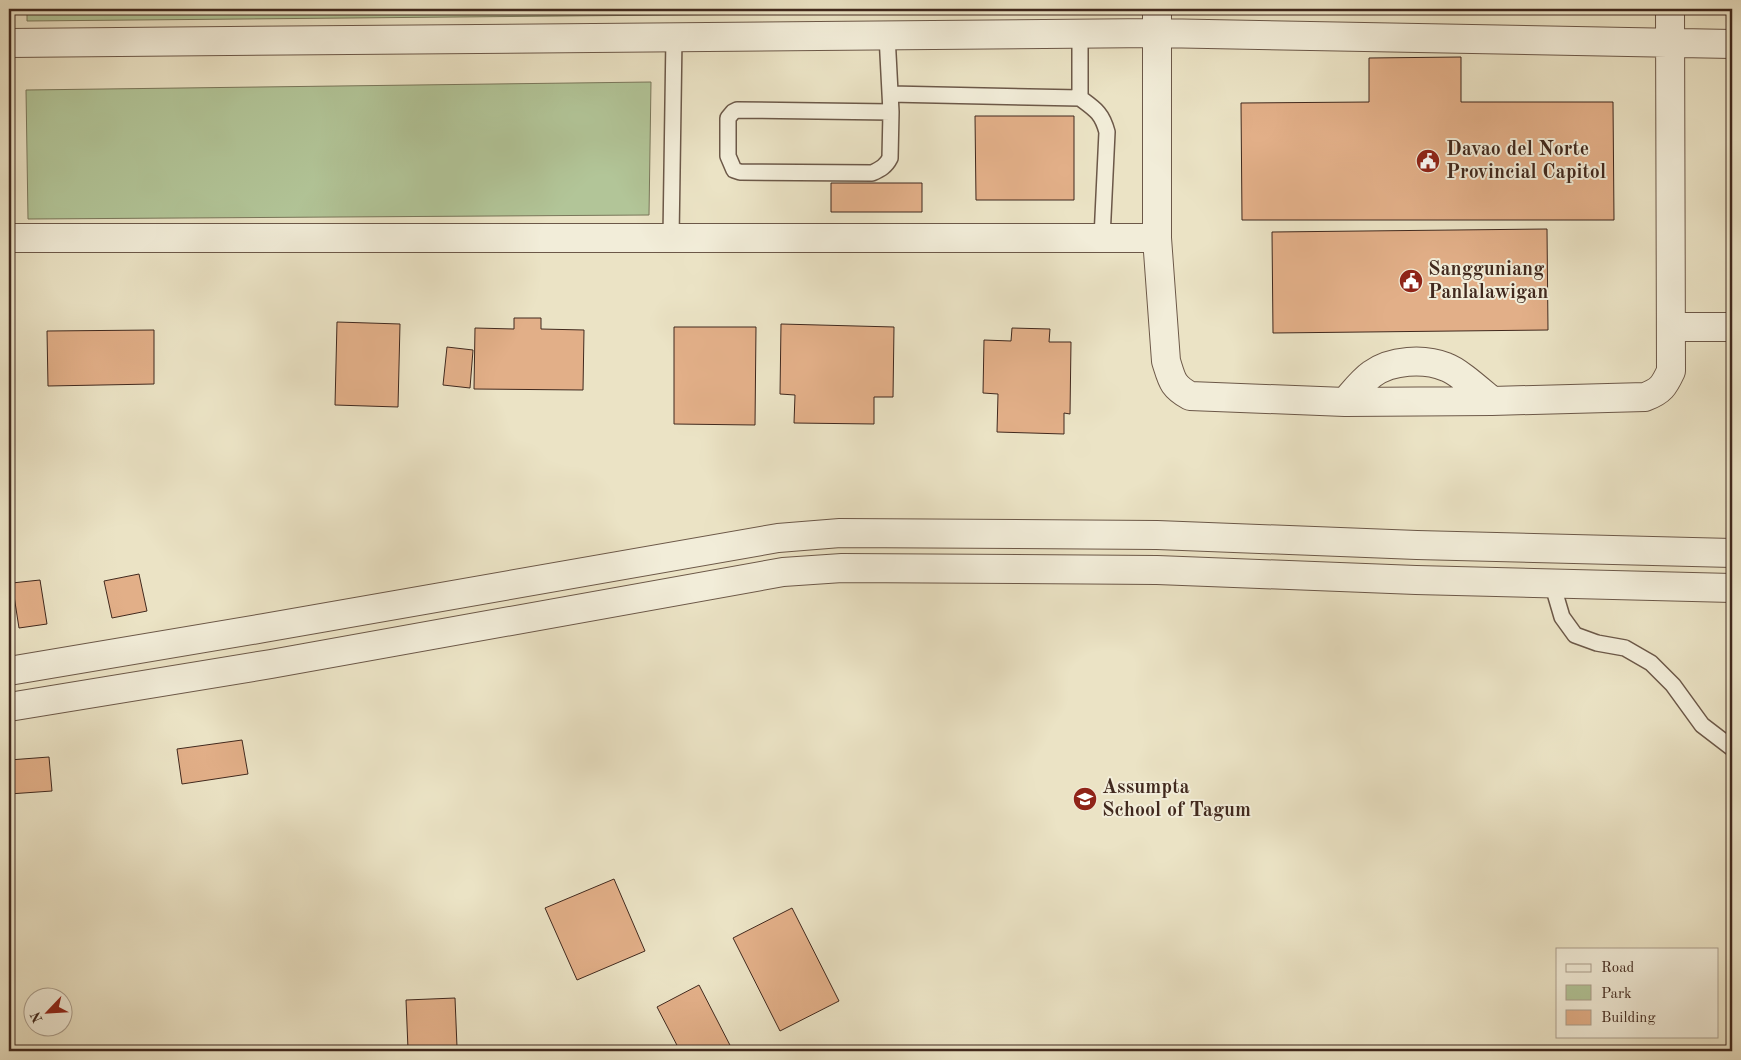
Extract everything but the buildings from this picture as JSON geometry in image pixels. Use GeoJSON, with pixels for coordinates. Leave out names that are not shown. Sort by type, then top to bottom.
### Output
{"type":"FeatureCollection","features":[{"type":"Feature","properties":{"kind":"street"},"geometry":{"type":"LineString","coordinates":[[1157,21],[1157,238],[1166,361],[1172,379],[1178,389],[1190,396],[1345,402],[1492,401],[1645,397],[1657,392],[1665,384],[1671,371],[1670,9]]}},
{"type":"Feature","properties":{"kind":"street"},"geometry":{"type":"LineString","coordinates":[[9,43],[1080,34],[1157,21],[1670,44],[1732,44]]}},
{"type":"Feature","properties":{"kind":"street"},"geometry":{"type":"LineString","coordinates":[[9,238],[1157,238]]}},
{"type":"Feature","properties":{"kind":"street"},"geometry":{"type":"LineString","coordinates":[[1671,327],[1732,326]]}},
{"type":"Feature","properties":{"kind":"street"},"geometry":{"type":"LineString","coordinates":[[1345,402],[1371,374],[1389,365],[1431,362],[1447,367],[1492,401]]}},
{"type":"Feature","properties":{"kind":"street"},"geometry":{"type":"LineString","coordinates":[[9,671],[778,538],[840,534],[1157,535],[1416,545],[1732,553]]}},
{"type":"Feature","properties":{"kind":"street"},"geometry":{"type":"LineString","coordinates":[[1661,586],[1663,551]]}},
{"type":"Feature","properties":{"kind":"street"},"geometry":{"type":"LineString","coordinates":[[9,708],[271,664],[783,572],[842,568],[1158,570],[1732,588]]}},
{"type":"Feature","properties":{"kind":"street"},"geometry":{"type":"LineString","coordinates":[[264,628],[271,664]]}},
{"type":"Feature","properties":{"kind":"lane"},"geometry":{"type":"LineString","coordinates":[[1080,34],[1080,98]]}},
{"type":"Feature","properties":{"kind":"lane"},"geometry":{"type":"LineString","coordinates":[[887,35],[891,112],[890,158],[887,164],[880,170],[872,173],[740,172],[734,170],[728,156],[728,118],[737,110],[891,112]]}},
{"type":"Feature","properties":{"kind":"lane"},"geometry":{"type":"LineString","coordinates":[[671,238],[674,37]]}},
{"type":"Feature","properties":{"kind":"lane"},"geometry":{"type":"LineString","coordinates":[[890,94],[1080,98],[1098,111],[1104,120],[1107,132],[1102,238]]}},
{"type":"Feature","properties":{"kind":"lane"},"geometry":{"type":"LineString","coordinates":[[1552,583],[1562,617],[1575,635],[1597,643],[1626,648],[1651,663],[1673,685],[1702,725],[1732,748]]}},
{"type":"Feature","properties":{"kind":"green space"},"geometry":{"type":"Polygon","coordinates":[[[27,9],[1102,9],[1102,11],[27,21],[27,9]]]}},
{"type":"Feature","properties":{"kind":"green space"},"geometry":{"type":"Polygon","coordinates":[[[651,82],[649,215],[28,219],[26,90],[651,82]]]}},
{"type":"Feature","properties":{"kind":"place","name":"Davao del Norte Provincial Capitol"},"geometry":{"type":"Point","coordinates":[1428,161]}},
{"type":"Feature","properties":{"kind":"place","name":"Sangguniang Panlalawigan"},"geometry":{"type":"Point","coordinates":[1411,281]}},
{"type":"Feature","properties":{"kind":"place","name":"Assumpta School of Tagum"},"geometry":{"type":"Point","coordinates":[1085,799]}}]}
